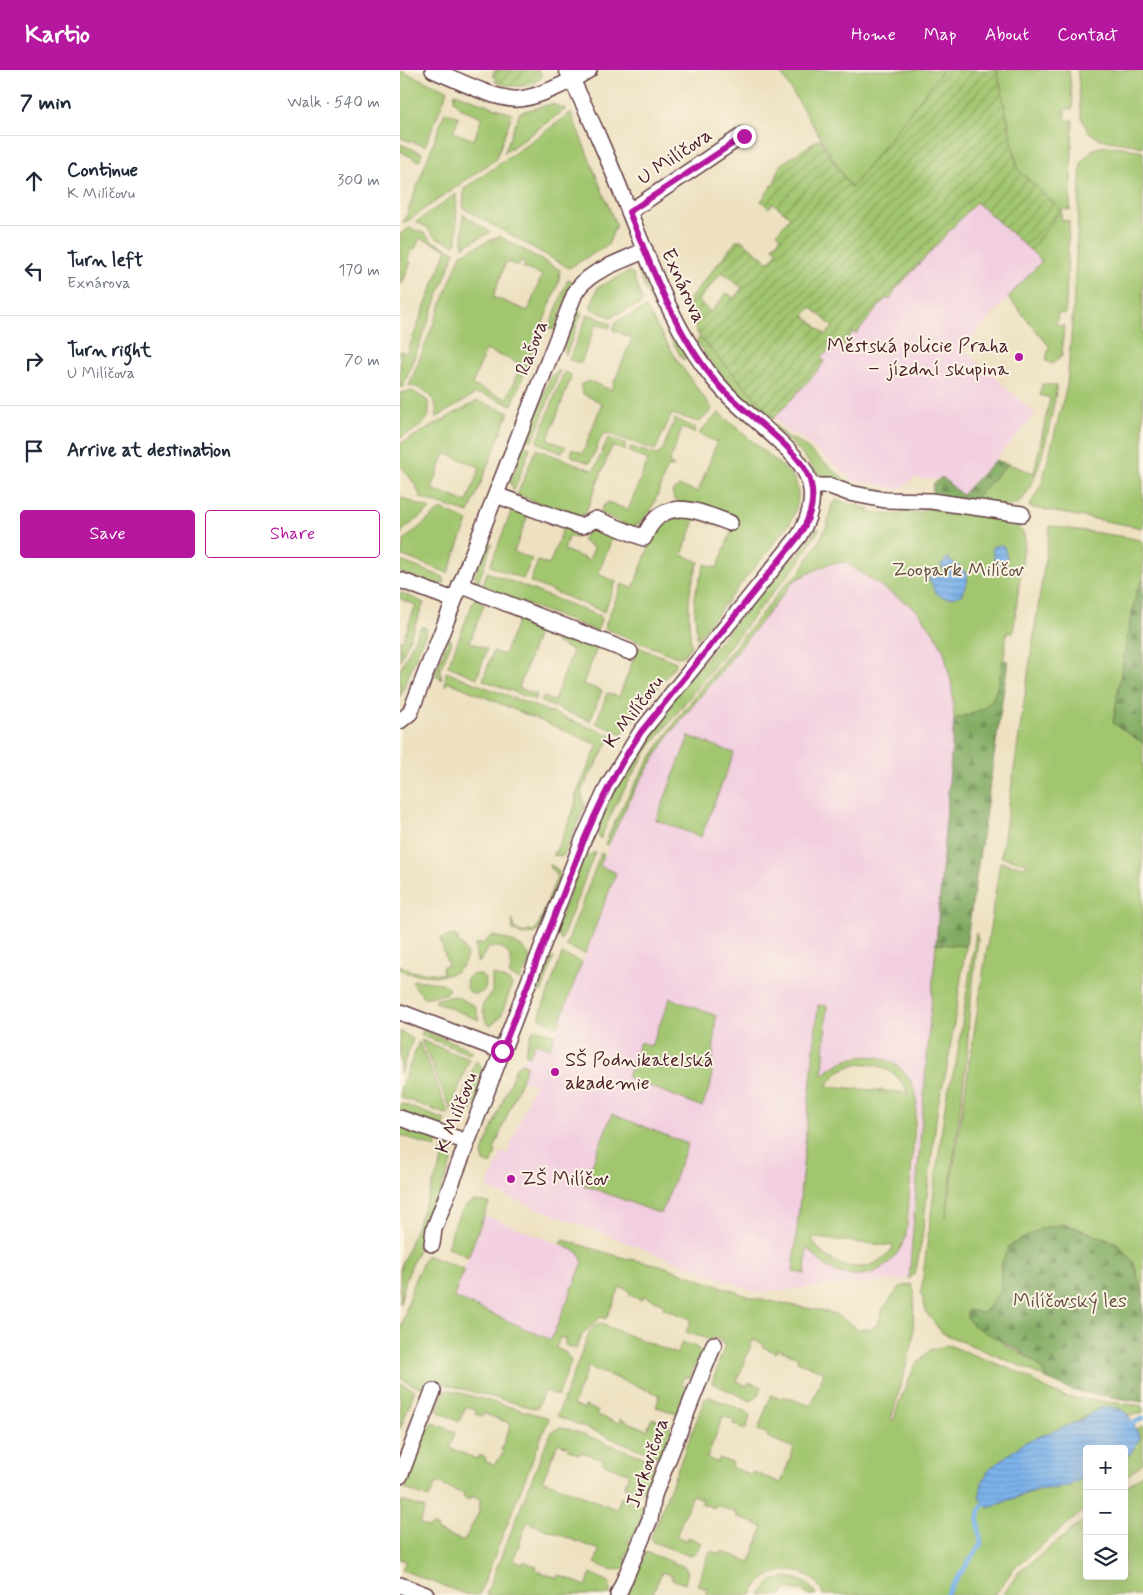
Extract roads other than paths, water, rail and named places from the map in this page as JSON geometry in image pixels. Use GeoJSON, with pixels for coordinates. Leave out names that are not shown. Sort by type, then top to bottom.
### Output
{"type":"FeatureCollection","features":[{"type":"Feature","properties":{"kind":"street"},"geometry":{"type":"LineString","coordinates":[[432,70],[498,96],[513,99],[536,94],[570,75],[589,70]]}},
{"type":"Feature","properties":{"kind":"street","name":"Exnárova"},"geometry":{"type":"LineString","coordinates":[[570,75],[586,106],[668,306],[704,367],[728,396],[795,456],[805,469],[811,486]]}},
{"type":"Feature","properties":{"kind":"street","name":"U Milíčova"},"geometry":{"type":"LineString","coordinates":[[629,212],[744,136]]}},
{"type":"Feature","properties":{"kind":"street","name":"Rašova"},"geometry":{"type":"LineString","coordinates":[[400,720],[410,713],[579,286],[596,274],[645,250]]}},
{"type":"Feature","properties":{"kind":"street"},"geometry":{"type":"LineString","coordinates":[[811,486],[830,486],[849,493],[885,500],[931,501],[1022,514]]}},
{"type":"Feature","properties":{"kind":"street","name":"K Milíčovu"},"geometry":{"type":"LineString","coordinates":[[432,1244],[434,1229],[502,1051],[584,840],[609,784],[641,732],[799,536],[812,508],[811,486]]}},
{"type":"Feature","properties":{"kind":"street"},"geometry":{"type":"LineString","coordinates":[[496,495],[577,525],[582,526],[590,520],[596,519],[644,538],[655,517],[672,510],[699,511],[730,523]]}},
{"type":"Feature","properties":{"kind":"street"},"geometry":{"type":"LineString","coordinates":[[400,580],[454,600]]}},
{"type":"Feature","properties":{"kind":"street"},"geometry":{"type":"LineString","coordinates":[[460,586],[630,652]]}},
{"type":"Feature","properties":{"kind":"street"},"geometry":{"type":"LineString","coordinates":[[400,1012],[502,1051]]}},
{"type":"Feature","properties":{"kind":"street"},"geometry":{"type":"LineString","coordinates":[[400,1118],[467,1142]]}},
{"type":"Feature","properties":{"kind":"street","name":"Jurkovičova"},"geometry":{"type":"LineString","coordinates":[[618,1595],[650,1519],[654,1495],[714,1344]]}},
{"type":"Feature","properties":{"kind":"street"},"geometry":{"type":"LineString","coordinates":[[400,1476],[433,1391]]}},
{"type":"Feature","properties":{"kind":"street"},"geometry":{"type":"LineString","coordinates":[[400,1585],[426,1595]]}},
{"type":"Feature","properties":{"kind":"water"},"geometry":{"type":"Polygon","coordinates":[[[1004,546],[1007,558],[1003,565],[995,564],[992,547],[1004,546]]]}},
{"type":"Feature","properties":{"kind":"water"},"geometry":{"type":"Polygon","coordinates":[[[948,557],[950,561],[964,571],[968,580],[961,595],[946,598],[935,591],[931,581],[927,581],[934,573],[939,577],[945,570],[940,566],[948,557]]]}},
{"type":"Feature","properties":{"kind":"water"},"geometry":{"type":"Polygon","coordinates":[[[1104,1406],[1112,1407],[1124,1411],[1128,1415],[1140,1438],[1128,1455],[1128,1445],[1083,1445],[1083,1478],[1067,1487],[1036,1490],[988,1508],[979,1498],[982,1483],[989,1469],[1025,1442],[1079,1421],[1104,1406]]]}},
{"type":"Feature","properties":{"kind":"waterway"},"geometry":{"type":"LineString","coordinates":[[1129,1425],[1143,1418]]}},
{"type":"Feature","properties":{"kind":"waterway"},"geometry":{"type":"LineString","coordinates":[[946,1595],[981,1544],[978,1521],[980,1510],[988,1501]]}},
{"type":"Feature","properties":{"kind":"place","name":"Městská policie Praha – jízdní skupina"},"geometry":{"type":"Point","coordinates":[1019,357]}},
{"type":"Feature","properties":{"kind":"place","name":"SŠ Podnikatelská akademie"},"geometry":{"type":"Point","coordinates":[555,1072]}},
{"type":"Feature","properties":{"kind":"place","name":"ZŠ Milíčov"},"geometry":{"type":"Point","coordinates":[511,1179]}},
{"type":"Feature","properties":{"kind":"park label","name":"Zoopark Milíčov"},"geometry":{"type":"Point","coordinates":[958,570]}},
{"type":"Feature","properties":{"kind":"park label","name":"Milíčovský les"},"geometry":{"type":"Point","coordinates":[1070,1301]}}]}
